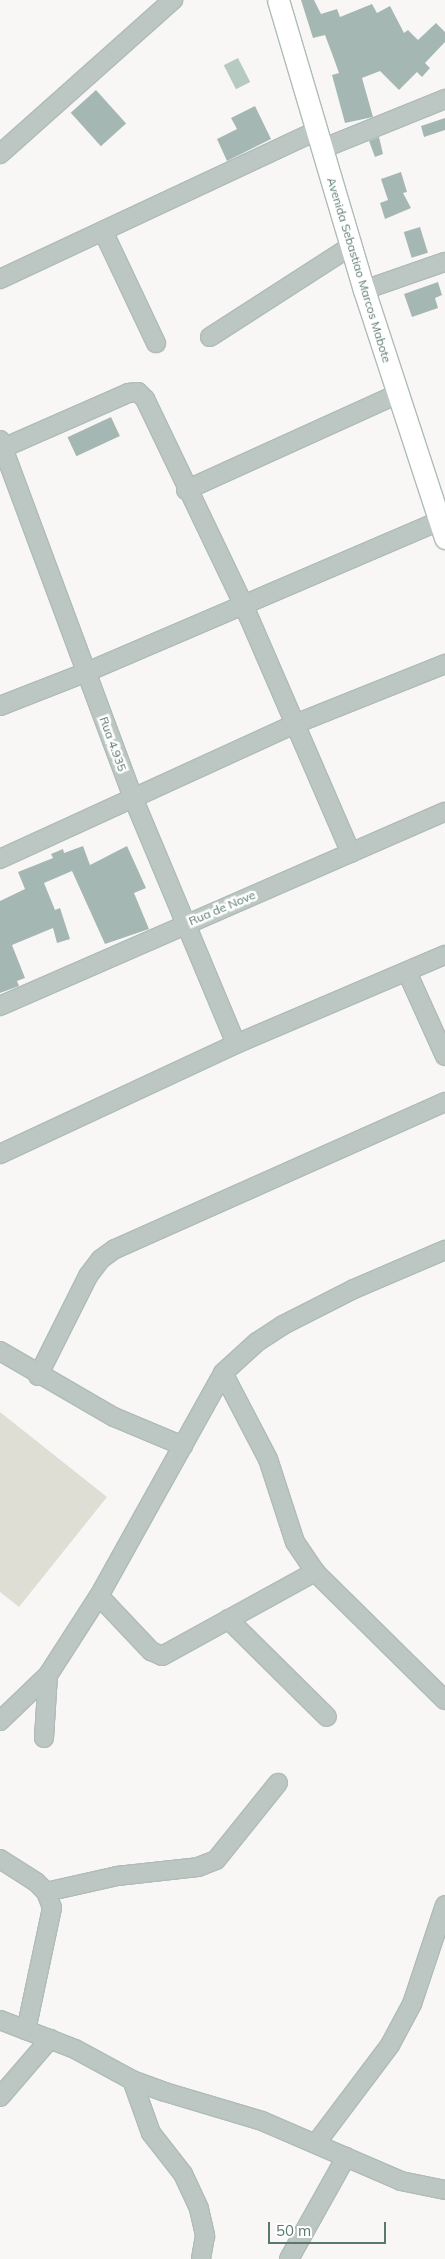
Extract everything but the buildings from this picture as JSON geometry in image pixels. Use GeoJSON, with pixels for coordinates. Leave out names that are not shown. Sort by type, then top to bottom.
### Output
{"type":"FeatureCollection","features":[{"type":"Feature","properties":{"kind":"main road","name":"Avenida Sebastiao Marcos Mabote"},"geometry":{"type":"LineString","coordinates":[[278,0],[321,139],[364,290],[442,530]]}},
{"type":"Feature","properties":{"kind":"street"},"geometry":{"type":"LineString","coordinates":[[0,154],[173,0]]}},
{"type":"Feature","properties":{"kind":"street"},"geometry":{"type":"LineString","coordinates":[[0,279],[104,230],[321,139],[445,100]]}},
{"type":"Feature","properties":{"kind":"street"},"geometry":{"type":"LineString","coordinates":[[104,230],[156,343]]}},
{"type":"Feature","properties":{"kind":"street"},"geometry":{"type":"LineString","coordinates":[[210,337],[351,246]]}},
{"type":"Feature","properties":{"kind":"street"},"geometry":{"type":"LineString","coordinates":[[364,290],[445,262]]}},
{"type":"Feature","properties":{"kind":"street"},"geometry":{"type":"LineString","coordinates":[[2,444],[106,402],[138,392],[145,399],[186,490],[244,606],[351,853]]}},
{"type":"Feature","properties":{"kind":"street"},"geometry":{"type":"LineString","coordinates":[[186,490],[398,394]]}},
{"type":"Feature","properties":{"kind":"street","name":"Rua 4.935"},"geometry":{"type":"LineString","coordinates":[[2,444],[134,800],[236,1044]]}},
{"type":"Feature","properties":{"kind":"street"},"geometry":{"type":"LineString","coordinates":[[0,706],[87,672],[244,606],[442,530]]}},
{"type":"Feature","properties":{"kind":"street"},"geometry":{"type":"LineString","coordinates":[[0,859],[134,800],[295,724],[445,664]]}},
{"type":"Feature","properties":{"kind":"street","name":"Rua de Nove"},"geometry":{"type":"LineString","coordinates":[[0,1006],[445,812]]}},
{"type":"Feature","properties":{"kind":"street"},"geometry":{"type":"LineString","coordinates":[[0,1154],[236,1044],[445,955]]}},
{"type":"Feature","properties":{"kind":"street"},"geometry":{"type":"LineString","coordinates":[[407,972],[445,1056]]}},
{"type":"Feature","properties":{"kind":"street"},"geometry":{"type":"LineString","coordinates":[[38,1376],[88,1276],[101,1258],[115,1249],[445,1102]]}},
{"type":"Feature","properties":{"kind":"street"},"geometry":{"type":"LineString","coordinates":[[0,1721],[48,1675],[99,1596],[223,1374],[257,1342],[282,1325],[354,1289],[445,1250]]}},
{"type":"Feature","properties":{"kind":"street"},"geometry":{"type":"LineString","coordinates":[[0,1351],[38,1376],[114,1417],[183,1446]]}},
{"type":"Feature","properties":{"kind":"street"},"geometry":{"type":"LineString","coordinates":[[223,1374],[268,1458],[295,1542],[316,1572],[445,1700]]}},
{"type":"Feature","properties":{"kind":"street"},"geometry":{"type":"LineString","coordinates":[[99,1596],[156,1655],[162,1656],[316,1572]]}},
{"type":"Feature","properties":{"kind":"street"},"geometry":{"type":"LineString","coordinates":[[228,1619],[327,1716]]}},
{"type":"Feature","properties":{"kind":"street"},"geometry":{"type":"LineString","coordinates":[[44,1738],[48,1675]]}},
{"type":"Feature","properties":{"kind":"street"},"geometry":{"type":"LineString","coordinates":[[46,1892],[117,1876],[198,1867],[216,1860],[278,1783]]}},
{"type":"Feature","properties":{"kind":"street"},"geometry":{"type":"LineString","coordinates":[[0,1859],[36,1882],[46,1892],[52,1908],[26,2030]]}},
{"type":"Feature","properties":{"kind":"street"},"geometry":{"type":"LineString","coordinates":[[317,2142],[390,2045],[412,2004],[445,1905]]}},
{"type":"Feature","properties":{"kind":"street"},"geometry":{"type":"LineString","coordinates":[[0,2020],[50,2039],[132,2080],[262,2121],[317,2142],[346,2157],[401,2180],[445,2190]]}},
{"type":"Feature","properties":{"kind":"street"},"geometry":{"type":"LineString","coordinates":[[0,2097],[50,2039]]}},
{"type":"Feature","properties":{"kind":"street"},"geometry":{"type":"LineString","coordinates":[[132,2080],[151,2133],[183,2174],[199,2209],[205,2236],[202,2259]]}},
{"type":"Feature","properties":{"kind":"street"},"geometry":{"type":"LineString","coordinates":[[290,2259],[346,2157]]}},
{"type":"Feature","properties":{"kind":"shaded area"},"geometry":{"type":"Polygon","coordinates":[[[238,58],[250,82],[236,89],[224,65],[238,58]]]}},
{"type":"Feature","properties":{"kind":"shaded area"},"geometry":{"type":"Polygon","coordinates":[[[0,1412],[107,1497],[19,1607],[0,1592],[0,1412]]]}}]}
